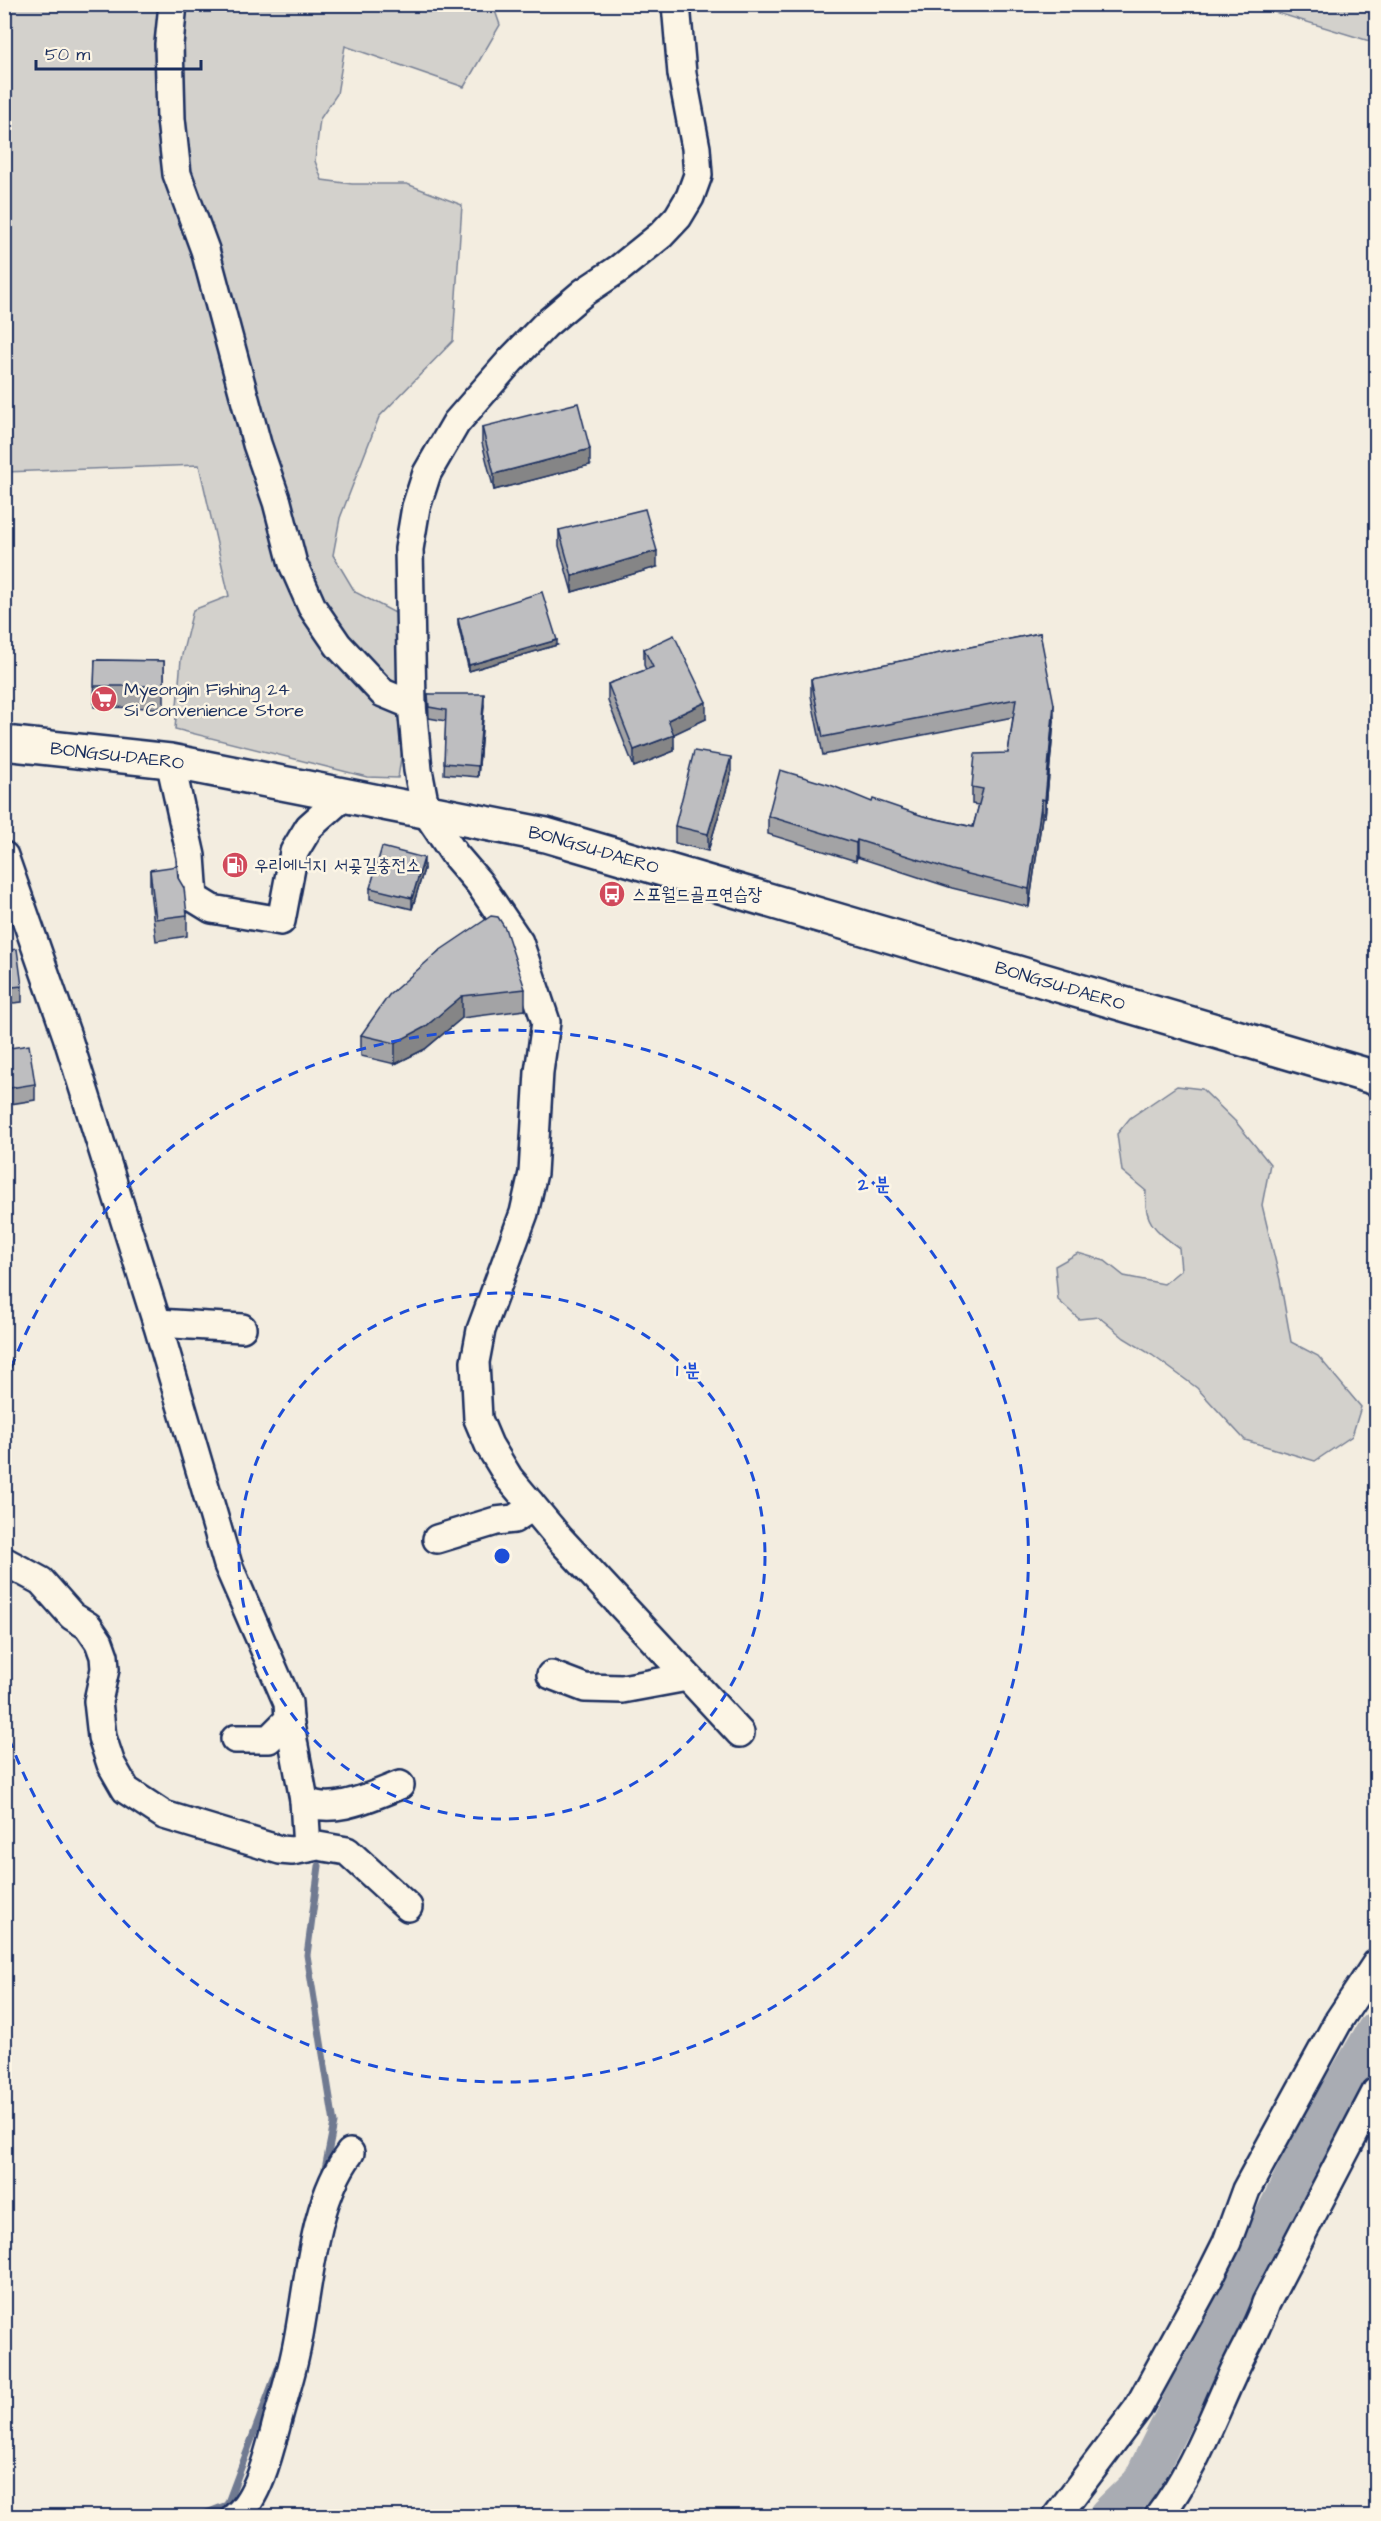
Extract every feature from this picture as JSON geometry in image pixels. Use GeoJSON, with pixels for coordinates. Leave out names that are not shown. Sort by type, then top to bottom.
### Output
{"type":"FeatureCollection","features":[{"type":"Feature","properties":{"kind":"main road","name":"BONGSU-DAERO"},"geometry":{"type":"LineString","coordinates":[[4,743],[170,761],[546,835],[1377,1078]]}},
{"type":"Feature","properties":{"kind":"street"},"geometry":{"type":"LineString","coordinates":[[173,4],[169,44],[171,119],[177,174],[205,249],[257,444],[277,502],[293,564],[312,607],[338,645],[383,693],[412,705]]}},
{"type":"Feature","properties":{"kind":"street"},"geometry":{"type":"LineString","coordinates":[[676,4],[682,74],[696,148],[698,175],[690,197],[678,217],[661,235],[620,268],[584,292],[511,360],[456,423],[427,473],[416,507],[409,549],[412,705],[418,770],[426,812],[519,942],[546,1022],[533,1173],[524,1213],[481,1330],[475,1362],[478,1419],[489,1445],[509,1478],[740,1733]]}},
{"type":"Feature","properties":{"kind":"street"},"geometry":{"type":"LineString","coordinates":[[170,761],[191,856],[194,898],[212,909],[281,921],[294,852],[309,827],[345,795]]}},
{"type":"Feature","properties":{"kind":"street"},"geometry":{"type":"LineString","coordinates":[[4,856],[67,1036],[157,1323],[228,1565],[288,1703],[304,1800],[307,1848]]}},
{"type":"Feature","properties":{"kind":"street"},"geometry":{"type":"LineString","coordinates":[[157,1323],[242,1328]]}},
{"type":"Feature","properties":{"kind":"street"},"geometry":{"type":"LineString","coordinates":[[437,1539],[496,1521],[514,1519],[526,1511],[530,1503]]}},
{"type":"Feature","properties":{"kind":"street"},"geometry":{"type":"LineString","coordinates":[[4,1561],[41,1581],[72,1616],[88,1626],[99,1642],[104,1656],[105,1669],[98,1701],[102,1737],[111,1764],[126,1790],[164,1815],[280,1850],[292,1851],[330,1846],[347,1851],[408,1907]]}},
{"type":"Feature","properties":{"kind":"street"},"geometry":{"type":"LineString","coordinates":[[551,1675],[585,1689],[622,1689],[687,1677]]}},
{"type":"Feature","properties":{"kind":"street"},"geometry":{"type":"LineString","coordinates":[[235,1739],[269,1739],[289,1719]]}},
{"type":"Feature","properties":{"kind":"street"},"geometry":{"type":"LineString","coordinates":[[304,1800],[321,1806],[348,1804],[400,1785]]}},
{"type":"Feature","properties":{"kind":"street"},"geometry":{"type":"LineString","coordinates":[[1057,2517],[1138,2408],[1227,2242],[1246,2190],[1340,2020],[1377,1964]]}},
{"type":"Feature","properties":{"kind":"street"},"geometry":{"type":"LineString","coordinates":[[1159,2517],[1178,2491],[1232,2374],[1256,2330],[1266,2303],[1377,2092]]}},
{"type":"Feature","properties":{"kind":"street"},"geometry":{"type":"LineString","coordinates":[[236,2517],[249,2500],[269,2456],[295,2355],[319,2222],[336,2178],[350,2153]]}},
{"type":"Feature","properties":{"kind":"shaded area"},"geometry":{"type":"Polygon","coordinates":[[[4,5],[493,5],[500,25],[464,87],[345,46],[337,94],[320,119],[315,161],[322,180],[352,184],[407,184],[462,205],[453,341],[379,417],[340,518],[333,555],[355,592],[403,617],[405,731],[398,778],[367,777],[175,729],[181,659],[193,610],[229,596],[199,465],[5,472],[4,5]]]}},
{"type":"Feature","properties":{"kind":"shaded area"},"geometry":{"type":"Polygon","coordinates":[[[1252,5],[1376,5],[1376,43],[1255,6],[1252,5]]]}},
{"type":"Feature","properties":{"kind":"shaded area"},"geometry":{"type":"Polygon","coordinates":[[[1177,1086],[1202,1089],[1236,1122],[1270,1164],[1262,1205],[1280,1280],[1291,1342],[1318,1356],[1361,1407],[1352,1436],[1315,1461],[1245,1440],[1197,1388],[1124,1338],[1099,1317],[1079,1319],[1058,1300],[1055,1266],[1078,1253],[1105,1261],[1124,1276],[1164,1284],[1181,1270],[1179,1248],[1157,1230],[1149,1218],[1146,1191],[1122,1171],[1117,1134],[1130,1118],[1177,1086]]]}},
{"type":"Feature","properties":{"kind":"building"},"geometry":{"type":"Polygon","coordinates":[[[578,403],[590,449],[494,474],[482,427],[578,403]]]}},
{"type":"Feature","properties":{"kind":"building"},"geometry":{"type":"Polygon","coordinates":[[[645,509],[657,551],[572,576],[559,530],[645,509]]]}},
{"type":"Feature","properties":{"kind":"building"},"geometry":{"type":"Polygon","coordinates":[[[542,592],[557,640],[469,665],[458,619],[542,592]]]}},
{"type":"Feature","properties":{"kind":"building"},"geometry":{"type":"Polygon","coordinates":[[[1040,633],[1054,704],[1045,800],[1042,799],[1029,889],[952,870],[857,840],[856,843],[768,816],[780,770],[833,786],[872,802],[873,799],[923,816],[973,827],[983,789],[972,787],[975,754],[1008,753],[1016,699],[823,737],[811,679],[1040,633]]]}},
{"type":"Feature","properties":{"kind":"building"},"geometry":{"type":"Polygon","coordinates":[[[674,635],[706,702],[668,720],[674,735],[634,750],[608,684],[653,667],[644,649],[674,635]]]}},
{"type":"Feature","properties":{"kind":"building"},"geometry":{"type":"Polygon","coordinates":[[[95,660],[164,661],[164,686],[94,686],[95,660]]]}},
{"type":"Feature","properties":{"kind":"building"},"geometry":{"type":"Polygon","coordinates":[[[428,694],[484,694],[478,766],[444,763],[446,710],[429,707],[428,694]]]}},
{"type":"Feature","properties":{"kind":"building"},"geometry":{"type":"Polygon","coordinates":[[[694,751],[731,757],[708,834],[675,826],[694,751]]]}},
{"type":"Feature","properties":{"kind":"building"},"geometry":{"type":"Polygon","coordinates":[[[382,847],[424,858],[412,898],[370,888],[382,847]]]}},
{"type":"Feature","properties":{"kind":"building"},"geometry":{"type":"Polygon","coordinates":[[[177,866],[178,878],[184,888],[187,915],[156,919],[150,870],[177,866]]]}},
{"type":"Feature","properties":{"kind":"building"},"geometry":{"type":"Polygon","coordinates":[[[491,916],[498,917],[505,928],[525,989],[462,996],[425,1027],[395,1043],[361,1035],[389,995],[439,951],[491,916]]]}},
{"type":"Feature","properties":{"kind":"building"},"geometry":{"type":"Polygon","coordinates":[[[17,949],[22,986],[4,988],[4,951],[17,949]]]}},
{"type":"Feature","properties":{"kind":"building"},"geometry":{"type":"Polygon","coordinates":[[[29,1045],[35,1084],[4,1089],[4,1049],[29,1045]]]}},
{"type":"Feature","properties":{"kind":"waterway"},"geometry":{"type":"LineString","coordinates":[[319,1866],[307,1955],[334,2123],[324,2174]]}},
{"type":"Feature","properties":{"kind":"waterway"},"geometry":{"type":"LineString","coordinates":[[1108,2516],[1141,2484],[1318,2129],[1376,2031]]}},
{"type":"Feature","properties":{"kind":"waterway"},"geometry":{"type":"LineString","coordinates":[[199,2516],[227,2505],[279,2366]]}},
{"type":"Feature","properties":{"kind":"place","name":"Myeongin Fishing 24 Si Convenience Store"},"geometry":{"type":"Point","coordinates":[104,699]}},
{"type":"Feature","properties":{"kind":"place","name":"우리에너지 서곶길충전소"},"geometry":{"type":"Point","coordinates":[235,865]}},
{"type":"Feature","properties":{"kind":"place","name":"스포월드골프연습장"},"geometry":{"type":"Point","coordinates":[612,894]}}]}
